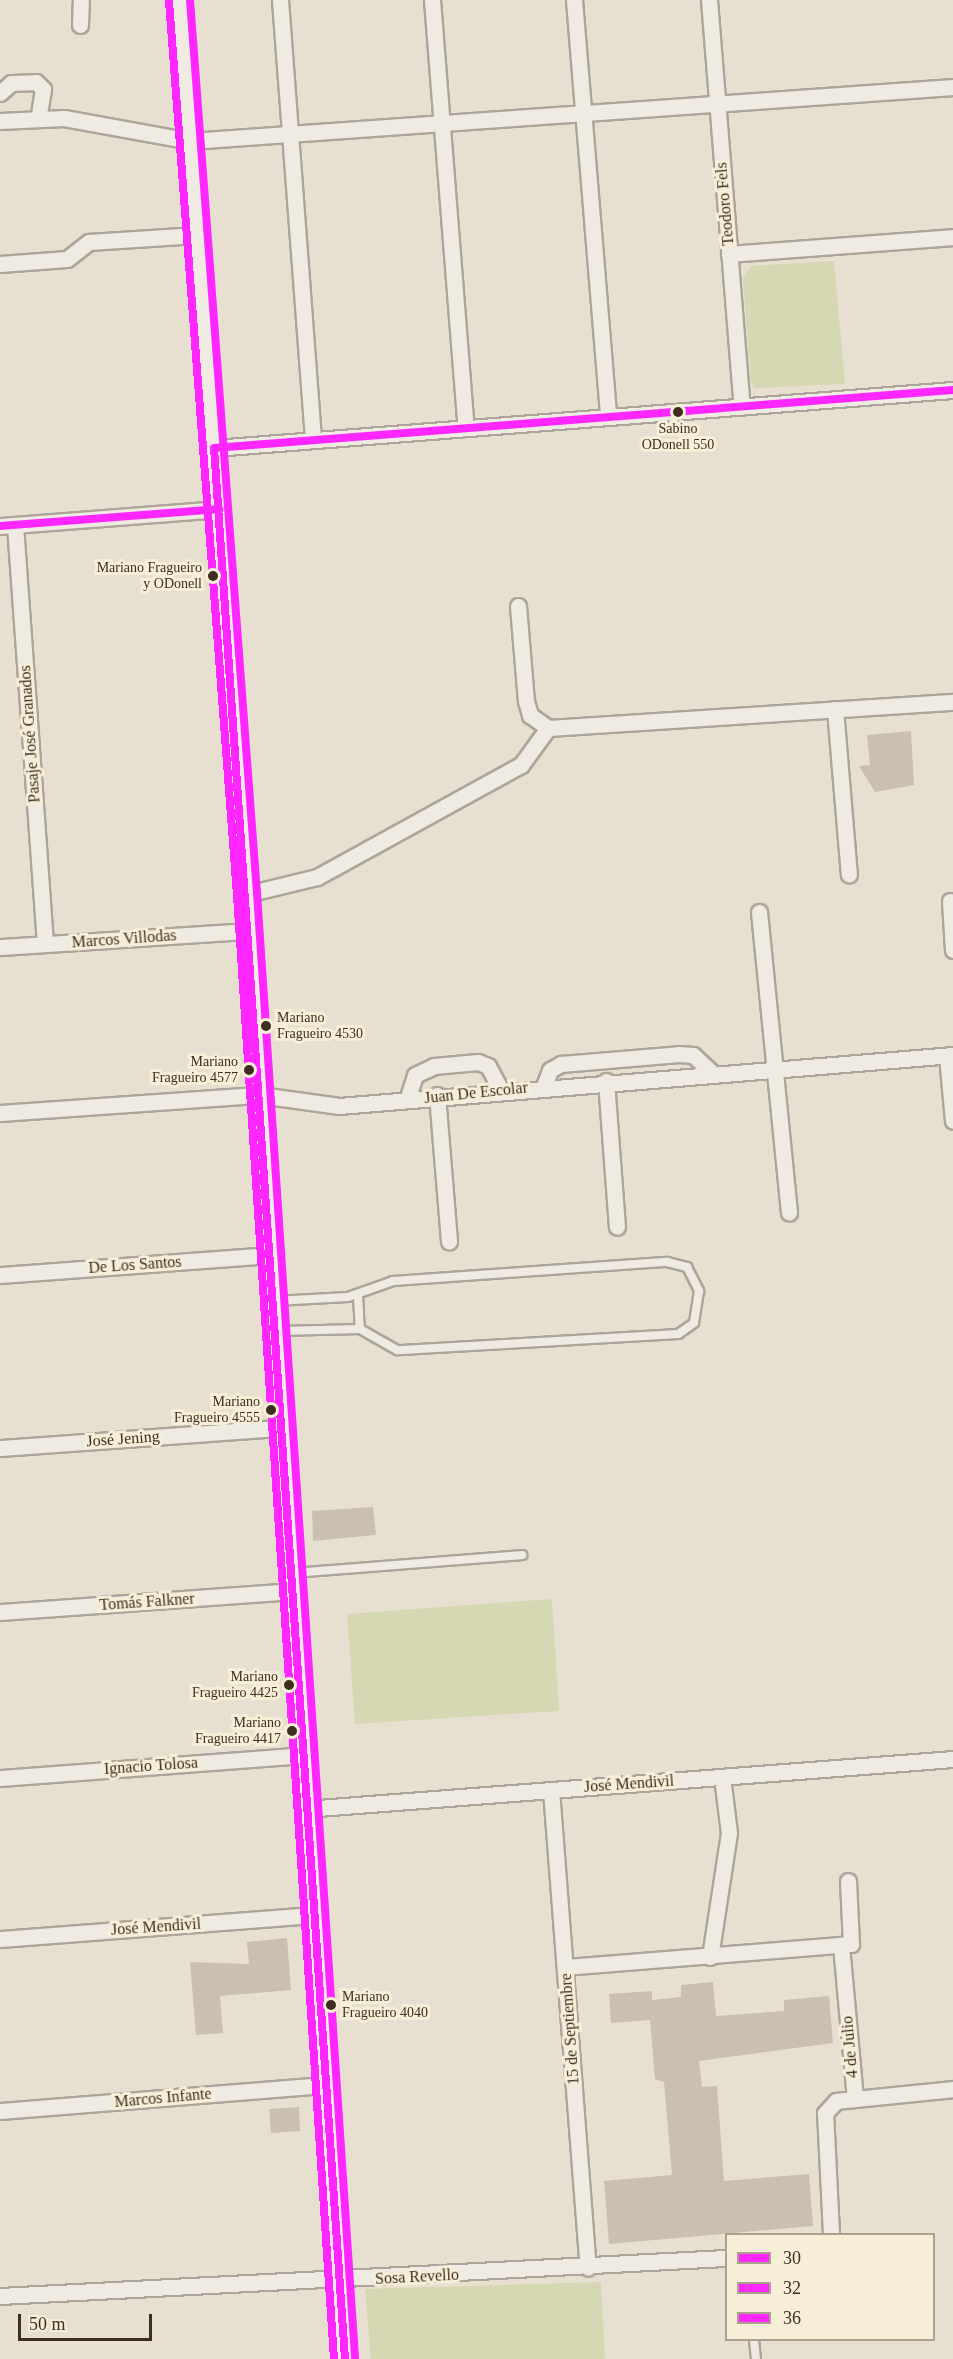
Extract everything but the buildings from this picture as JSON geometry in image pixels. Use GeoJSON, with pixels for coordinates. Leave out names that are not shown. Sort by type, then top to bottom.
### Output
{"type":"FeatureCollection","features":[{"type":"Feature","properties":{"kind":"main road"},"geometry":{"type":"LineString","coordinates":[[179,0],[247,894],[293,1582],[312,1915],[345,2359]]}},
{"type":"Feature","properties":{"kind":"street"},"geometry":{"type":"LineString","coordinates":[[80,25],[81,0]]}},
{"type":"Feature","properties":{"kind":"street"},"geometry":{"type":"LineString","coordinates":[[280,0],[288,137],[313,440]]}},
{"type":"Feature","properties":{"kind":"street"},"geometry":{"type":"LineString","coordinates":[[432,0],[466,428]]}},
{"type":"Feature","properties":{"kind":"street"},"geometry":{"type":"LineString","coordinates":[[574,0],[608,417]]}},
{"type":"Feature","properties":{"kind":"street","name":"Teodoro Fels"},"geometry":{"type":"LineString","coordinates":[[709,0],[742,407]]}},
{"type":"Feature","properties":{"kind":"street"},"geometry":{"type":"LineString","coordinates":[[0,93],[11,83],[36,82],[43,89],[38,118]]}},
{"type":"Feature","properties":{"kind":"street"},"geometry":{"type":"LineString","coordinates":[[0,121],[38,118],[74,119],[190,141],[288,137],[953,87]]}},
{"type":"Feature","properties":{"kind":"street"},"geometry":{"type":"LineString","coordinates":[[0,264],[67,259],[89,242],[197,235]]}},
{"type":"Feature","properties":{"kind":"street"},"geometry":{"type":"LineString","coordinates":[[729,254],[953,237]]}},
{"type":"Feature","properties":{"kind":"street"},"geometry":{"type":"LineString","coordinates":[[214,448],[953,390]]}},
{"type":"Feature","properties":{"kind":"street"},"geometry":{"type":"LineString","coordinates":[[8,526],[219,509]]}},
{"type":"Feature","properties":{"kind":"street","name":"Pasaje José Granados"},"geometry":{"type":"LineString","coordinates":[[8,526],[45,944]]}},
{"type":"Feature","properties":{"kind":"street"},"geometry":{"type":"LineString","coordinates":[[518,606],[526,701],[530,715],[548,728],[953,702]]}},
{"type":"Feature","properties":{"kind":"street"},"geometry":{"type":"LineString","coordinates":[[835,709],[849,874]]}},
{"type":"Feature","properties":{"kind":"street"},"geometry":{"type":"LineString","coordinates":[[247,894],[317,877],[521,765],[548,728]]}},
{"type":"Feature","properties":{"kind":"street"},"geometry":{"type":"LineString","coordinates":[[950,901],[953,950]]}},
{"type":"Feature","properties":{"kind":"street"},"geometry":{"type":"LineString","coordinates":[[759,912],[771,1068],[789,1212]]}},
{"type":"Feature","properties":{"kind":"street","name":"Marcos Villodas"},"geometry":{"type":"LineString","coordinates":[[0,947],[249,931]]}},
{"type":"Feature","properties":{"kind":"street"},"geometry":{"type":"LineString","coordinates":[[544,1086],[550,1070],[561,1064],[679,1054],[693,1055],[711,1072]]}},
{"type":"Feature","properties":{"kind":"street"},"geometry":{"type":"LineString","coordinates":[[950,1056],[953,1120]]}},
{"type":"Feature","properties":{"kind":"street","name":"Juan De Escolar"},"geometry":{"type":"LineString","coordinates":[[0,1113],[260,1095],[339,1106],[438,1095],[711,1072],[950,1056]]}},
{"type":"Feature","properties":{"kind":"street"},"geometry":{"type":"LineString","coordinates":[[407,1100],[415,1075],[434,1066],[478,1062],[488,1066],[501,1090]]}},
{"type":"Feature","properties":{"kind":"street"},"geometry":{"type":"LineString","coordinates":[[606,1081],[617,1227]]}},
{"type":"Feature","properties":{"kind":"street"},"geometry":{"type":"LineString","coordinates":[[438,1095],[449,1242]]}},
{"type":"Feature","properties":{"kind":"street","name":"De Los Santos"},"geometry":{"type":"LineString","coordinates":[[0,1275],[270,1255]]}},
{"type":"Feature","properties":{"kind":"street","name":"José Jening"},"geometry":{"type":"LineString","coordinates":[[0,1448],[281,1428]]}},
{"type":"Feature","properties":{"kind":"street","name":"Tomás Falkner"},"geometry":{"type":"LineString","coordinates":[[0,1612],[293,1582]]}},
{"type":"Feature","properties":{"kind":"street","name":"Ignacio Tolosa"},"geometry":{"type":"LineString","coordinates":[[0,1778],[303,1755]]}},
{"type":"Feature","properties":{"kind":"street","name":"José Mendivil"},"geometry":{"type":"LineString","coordinates":[[305,1809],[953,1759]]}},
{"type":"Feature","properties":{"kind":"street"},"geometry":{"type":"LineString","coordinates":[[711,1957],[729,1833],[722,1777]]}},
{"type":"Feature","properties":{"kind":"street","name":"15 de Septiembre"},"geometry":{"type":"LineString","coordinates":[[551,1790],[588,2268]]}},
{"type":"Feature","properties":{"kind":"street"},"geometry":{"type":"LineString","coordinates":[[565,1967],[851,1944],[848,1881]]}},
{"type":"Feature","properties":{"kind":"street","name":"José Mendivil"},"geometry":{"type":"LineString","coordinates":[[0,1939],[312,1915]]}},
{"type":"Feature","properties":{"kind":"street","name":"4 de Julio"},"geometry":{"type":"LineString","coordinates":[[831,2233],[825,2113],[836,2101],[855,2099],[841,1945]]}},
{"type":"Feature","properties":{"kind":"street","name":"Marcos Infante"},"geometry":{"type":"LineString","coordinates":[[0,2111],[326,2085]]}},
{"type":"Feature","properties":{"kind":"street"},"geometry":{"type":"LineString","coordinates":[[855,2099],[953,2089]]}},
{"type":"Feature","properties":{"kind":"street","name":"Sosa Revello"},"geometry":{"type":"LineString","coordinates":[[0,2296],[340,2278],[588,2268],[725,2258]]}},
{"type":"Feature","properties":{"kind":"lane"},"geometry":{"type":"LineString","coordinates":[[273,1301],[358,1294],[393,1281],[668,1262],[687,1267],[699,1291],[694,1323],[678,1334],[397,1350],[360,1329],[275,1331]]}},
{"type":"Feature","properties":{"kind":"lane"},"geometry":{"type":"LineString","coordinates":[[358,1294],[360,1329]]}},
{"type":"Feature","properties":{"kind":"lane"},"geometry":{"type":"LineString","coordinates":[[293,1582],[522,1555]]}},
{"type":"Feature","properties":{"kind":"lane"},"geometry":{"type":"LineString","coordinates":[[754,2341],[756,2359]]}},
{"type":"Feature","properties":{"kind":"green space"},"geometry":{"type":"Polygon","coordinates":[[[834,261],[845,384],[755,388],[751,383],[743,279],[751,266],[834,261]]]}},
{"type":"Feature","properties":{"kind":"green space"},"geometry":{"type":"Polygon","coordinates":[[[552,1599],[559,1711],[355,1724],[347,1614],[552,1599]]]}},
{"type":"Feature","properties":{"kind":"green space"},"geometry":{"type":"Polygon","coordinates":[[[601,2282],[605,2359],[371,2359],[365,2289],[601,2282]]]}},
{"type":"Feature","properties":{"kind":"transit line","name":"36"},"geometry":{"type":"LineString","coordinates":[[190,0],[257,893],[355,2358]]}},
{"type":"Feature","properties":{"kind":"transit line","name":"32"},"geometry":{"type":"LineString","coordinates":[[169,1],[237,895],[334,2359]]}},
{"type":"Feature","properties":{"kind":"transit line","name":"30"},"geometry":{"type":"LineString","coordinates":[[345,2359],[214,448],[953,390]]}},
{"type":"Feature","properties":{"kind":"transit line","name":"30"},"geometry":{"type":"LineString","coordinates":[[0,526],[219,509]]}},
{"type":"Feature","properties":{"kind":"place","name":"Sabino ODonell 550"},"geometry":{"type":"Point","coordinates":[678,412]}},
{"type":"Feature","properties":{"kind":"place","name":"Mariano Fragueiro y ODonell"},"geometry":{"type":"Point","coordinates":[213,576]}},
{"type":"Feature","properties":{"kind":"place","name":"Mariano Fragueiro 4530"},"geometry":{"type":"Point","coordinates":[266,1026]}},
{"type":"Feature","properties":{"kind":"place","name":"Mariano Fragueiro 4577"},"geometry":{"type":"Point","coordinates":[249,1070]}},
{"type":"Feature","properties":{"kind":"place","name":"Mariano Fragueiro 4555"},"geometry":{"type":"Point","coordinates":[271,1410]}},
{"type":"Feature","properties":{"kind":"place","name":"Mariano Fragueiro 4425"},"geometry":{"type":"Point","coordinates":[289,1685]}},
{"type":"Feature","properties":{"kind":"place","name":"Mariano Fragueiro 4417"},"geometry":{"type":"Point","coordinates":[292,1731]}},
{"type":"Feature","properties":{"kind":"place","name":"Mariano Fragueiro 4040"},"geometry":{"type":"Point","coordinates":[331,2005]}}]}
